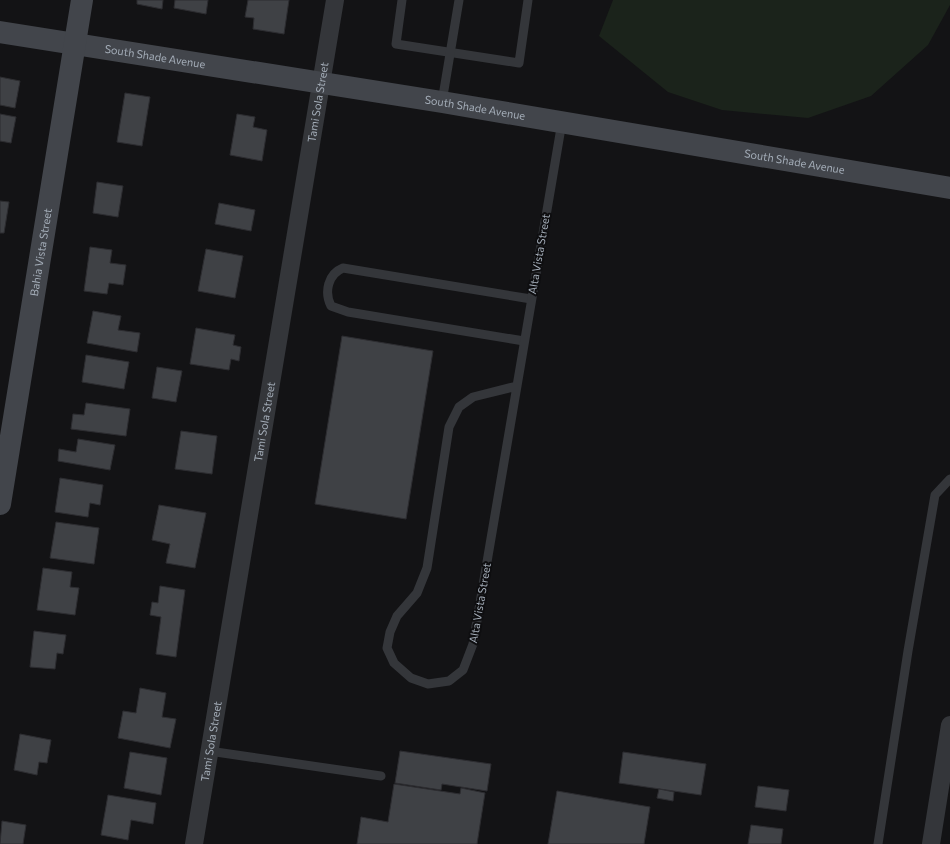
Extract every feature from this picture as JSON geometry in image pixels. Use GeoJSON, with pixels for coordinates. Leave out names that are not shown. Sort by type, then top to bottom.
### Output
{"type":"FeatureCollection","features":[{"type":"Feature","properties":{"kind":"street","name":"Bahia Vista Street"},"geometry":{"type":"LineString","coordinates":[[0,504],[82,0]]}},
{"type":"Feature","properties":{"kind":"street","name":"Tami Sola Street"},"geometry":{"type":"LineString","coordinates":[[194,844],[335,0]]}},
{"type":"Feature","properties":{"kind":"street","name":"South Shade Avenue"},"geometry":{"type":"LineString","coordinates":[[0,32],[442,102],[950,188]]}},
{"type":"Feature","properties":{"kind":"street"},"geometry":{"type":"LineString","coordinates":[[931,844],[950,725]]}},
{"type":"Feature","properties":{"kind":"lane"},"geometry":{"type":"LineString","coordinates":[[402,0],[396,44],[519,63],[528,0]]}},
{"type":"Feature","properties":{"kind":"lane"},"geometry":{"type":"LineString","coordinates":[[442,102],[452,53],[459,0]]}},
{"type":"Feature","properties":{"kind":"lane","name":"Alta Vista Street"},"geometry":{"type":"LineString","coordinates":[[517,386],[473,397],[459,407],[450,427],[427,568],[416,593],[397,616],[390,632],[387,648],[394,663],[399,668],[411,678],[428,684],[449,681],[463,670],[473,644],[517,386],[524,341],[562,122]]}},
{"type":"Feature","properties":{"kind":"lane"},"geometry":{"type":"LineString","coordinates":[[524,341],[348,312],[331,306],[327,298],[328,289],[331,278],[337,271],[343,268],[532,298]]}},
{"type":"Feature","properties":{"kind":"lane"},"geometry":{"type":"LineString","coordinates":[[878,844],[908,651],[935,495],[950,479]]}},
{"type":"Feature","properties":{"kind":"lane"},"geometry":{"type":"LineString","coordinates":[[209,751],[381,776]]}},
{"type":"Feature","properties":{"kind":"shaded area"},"geometry":{"type":"Polygon","coordinates":[[[613,0],[950,0],[950,5],[928,45],[871,96],[808,118],[722,110],[668,92],[599,36],[613,0]]]}},
{"type":"Feature","properties":{"kind":"building"},"geometry":{"type":"Polygon","coordinates":[[[137,0],[163,0],[162,9],[137,4],[137,0]]]}},
{"type":"Feature","properties":{"kind":"building"},"geometry":{"type":"Polygon","coordinates":[[[175,0],[208,0],[206,14],[174,8],[175,0]]]}},
{"type":"Feature","properties":{"kind":"building"},"geometry":{"type":"Polygon","coordinates":[[[248,0],[289,0],[284,34],[253,29],[254,18],[245,17],[248,0]]]}},
{"type":"Feature","properties":{"kind":"building"},"geometry":{"type":"Polygon","coordinates":[[[0,77],[20,81],[15,108],[0,105],[0,77]]]}},
{"type":"Feature","properties":{"kind":"building"},"geometry":{"type":"Polygon","coordinates":[[[125,93],[150,97],[142,146],[117,142],[125,93]]]}},
{"type":"Feature","properties":{"kind":"building"},"geometry":{"type":"Polygon","coordinates":[[[0,114],[16,117],[11,143],[0,141],[0,114]]]}},
{"type":"Feature","properties":{"kind":"building"},"geometry":{"type":"Polygon","coordinates":[[[237,114],[255,117],[253,127],[267,130],[262,161],[230,155],[237,114]]]}},
{"type":"Feature","properties":{"kind":"building"},"geometry":{"type":"Polygon","coordinates":[[[97,182],[123,186],[118,217],[93,213],[97,182]]]}},
{"type":"Feature","properties":{"kind":"building"},"geometry":{"type":"Polygon","coordinates":[[[0,201],[9,202],[4,233],[0,233],[0,201]]]}},
{"type":"Feature","properties":{"kind":"building"},"geometry":{"type":"Polygon","coordinates":[[[219,203],[255,210],[251,231],[215,224],[219,203]]]}},
{"type":"Feature","properties":{"kind":"building"},"geometry":{"type":"Polygon","coordinates":[[[90,247],[112,250],[110,263],[126,265],[123,285],[109,283],[107,294],[84,291],[90,247]]]}},
{"type":"Feature","properties":{"kind":"building"},"geometry":{"type":"Polygon","coordinates":[[[206,249],[243,256],[235,298],[198,291],[206,249]]]}},
{"type":"Feature","properties":{"kind":"building"},"geometry":{"type":"Polygon","coordinates":[[[93,311],[121,316],[118,330],[140,333],[137,352],[87,343],[93,311]]]}},
{"type":"Feature","properties":{"kind":"building"},"geometry":{"type":"Polygon","coordinates":[[[196,328],[235,335],[233,345],[241,347],[239,361],[231,359],[229,370],[190,364],[196,328]]]}},
{"type":"Feature","properties":{"kind":"building"},"geometry":{"type":"Polygon","coordinates":[[[342,336],[433,351],[406,519],[315,504],[342,336]]]}},
{"type":"Feature","properties":{"kind":"building"},"geometry":{"type":"Polygon","coordinates":[[[86,355],[129,362],[124,389],[82,382],[86,355]]]}},
{"type":"Feature","properties":{"kind":"building"},"geometry":{"type":"Polygon","coordinates":[[[157,367],[182,371],[176,402],[152,398],[157,367]]]}},
{"type":"Feature","properties":{"kind":"building"},"geometry":{"type":"Polygon","coordinates":[[[86,403],[130,409],[126,436],[71,429],[73,414],[84,415],[86,403]]]}},
{"type":"Feature","properties":{"kind":"building"},"geometry":{"type":"Polygon","coordinates":[[[181,431],[217,436],[212,474],[175,469],[181,431]]]}},
{"type":"Feature","properties":{"kind":"building"},"geometry":{"type":"Polygon","coordinates":[[[78,439],[115,445],[110,470],[58,461],[59,449],[76,452],[78,439]]]}},
{"type":"Feature","properties":{"kind":"building"},"geometry":{"type":"Polygon","coordinates":[[[60,478],[103,485],[100,505],[90,503],[88,517],[55,512],[60,478]]]}},
{"type":"Feature","properties":{"kind":"building"},"geometry":{"type":"Polygon","coordinates":[[[159,505],[206,513],[195,568],[166,563],[170,544],[152,540],[159,505]]]}},
{"type":"Feature","properties":{"kind":"building"},"geometry":{"type":"Polygon","coordinates":[[[56,522],[99,528],[94,564],[50,558],[56,522]]]}},
{"type":"Feature","properties":{"kind":"building"},"geometry":{"type":"Polygon","coordinates":[[[43,568],[72,572],[70,587],[79,588],[75,615],[37,610],[43,568]]]}},
{"type":"Feature","properties":{"kind":"building"},"geometry":{"type":"Polygon","coordinates":[[[160,586],[185,590],[176,657],[156,654],[161,617],[150,615],[152,602],[158,603],[160,586]]]}},
{"type":"Feature","properties":{"kind":"building"},"geometry":{"type":"Polygon","coordinates":[[[34,631],[66,635],[63,654],[57,653],[55,669],[30,667],[34,631]]]}},
{"type":"Feature","properties":{"kind":"building"},"geometry":{"type":"Polygon","coordinates":[[[140,688],[166,693],[162,717],[176,719],[170,748],[118,738],[123,711],[136,713],[140,688]]]}},
{"type":"Feature","properties":{"kind":"building"},"geometry":{"type":"Polygon","coordinates":[[[20,734],[51,740],[47,763],[39,762],[37,775],[14,770],[20,734]]]}},
{"type":"Feature","properties":{"kind":"building"},"geometry":{"type":"Polygon","coordinates":[[[400,751],[491,764],[487,791],[442,784],[441,790],[395,783],[400,751]]]}},
{"type":"Feature","properties":{"kind":"building"},"geometry":{"type":"Polygon","coordinates":[[[130,752],[167,758],[161,795],[124,788],[130,752]]]}},
{"type":"Feature","properties":{"kind":"building"},"geometry":{"type":"Polygon","coordinates":[[[623,752],[706,764],[701,795],[619,783],[623,752]]]}},
{"type":"Feature","properties":{"kind":"building"},"geometry":{"type":"Polygon","coordinates":[[[394,784],[460,794],[461,788],[485,793],[477,844],[357,844],[361,817],[388,822],[394,784]]]}},
{"type":"Feature","properties":{"kind":"building"},"geometry":{"type":"Polygon","coordinates":[[[758,786],[789,790],[786,811],[755,807],[758,786]]]}},
{"type":"Feature","properties":{"kind":"building"},"geometry":{"type":"Polygon","coordinates":[[[659,789],[674,792],[673,801],[657,798],[659,789]]]}},
{"type":"Feature","properties":{"kind":"building"},"geometry":{"type":"Polygon","coordinates":[[[557,791],[650,807],[644,844],[548,844],[557,791]]]}},
{"type":"Feature","properties":{"kind":"building"},"geometry":{"type":"Polygon","coordinates":[[[108,795],[156,803],[153,824],[131,820],[128,840],[101,835],[108,795]]]}},
{"type":"Feature","properties":{"kind":"building"},"geometry":{"type":"Polygon","coordinates":[[[2,821],[26,825],[23,844],[0,844],[2,821]]]}},
{"type":"Feature","properties":{"kind":"building"},"geometry":{"type":"Polygon","coordinates":[[[751,825],[783,829],[781,844],[748,844],[751,825]]]}}]}
